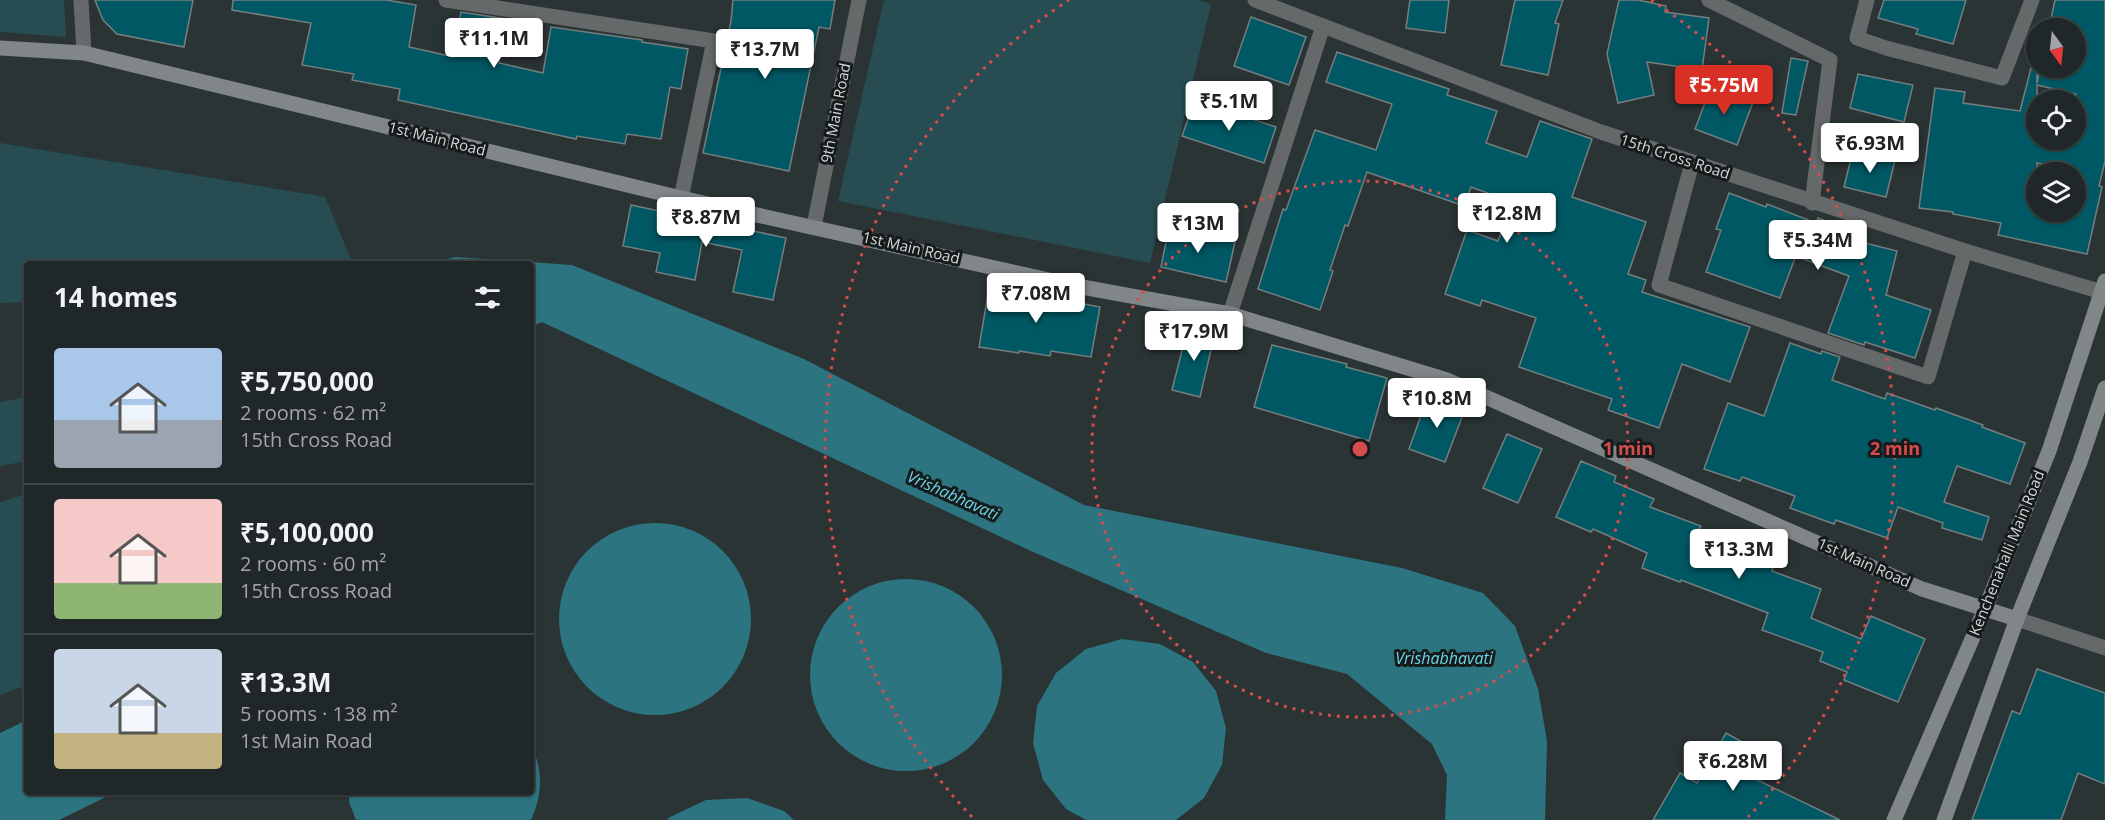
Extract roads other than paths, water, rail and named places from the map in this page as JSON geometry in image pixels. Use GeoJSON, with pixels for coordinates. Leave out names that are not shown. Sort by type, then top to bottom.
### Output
{"type":"FeatureCollection","features":[{"type":"Feature","properties":{"kind":"street"},"geometry":{"type":"LineString","coordinates":[[81,0],[84,53]]}},
{"type":"Feature","properties":{"kind":"street"},"geometry":{"type":"LineString","coordinates":[[446,0],[714,40],[681,198]]}},
{"type":"Feature","properties":{"kind":"street","name":"9th Main Road"},"geometry":{"type":"LineString","coordinates":[[814,226],[859,0]]}},
{"type":"Feature","properties":{"kind":"street","name":"15th Cross Road"},"geometry":{"type":"LineString","coordinates":[[1256,0],[1601,132],[1692,163],[1965,251],[2104,286]]}},
{"type":"Feature","properties":{"kind":"street"},"geometry":{"type":"LineString","coordinates":[[1709,0],[1830,60],[1812,203]]}},
{"type":"Feature","properties":{"kind":"street"},"geometry":{"type":"LineString","coordinates":[[1867,0],[1857,38],[1886,48],[2002,78],[2032,0]]}},
{"type":"Feature","properties":{"kind":"street"},"geometry":{"type":"LineString","coordinates":[[1230,314],[1323,26]]}},
{"type":"Feature","properties":{"kind":"street","name":"1st Main Road"},"geometry":{"type":"LineString","coordinates":[[0,48],[84,53],[681,198],[1071,285],[1230,314],[1447,380],[1922,589],[2017,620]]}},
{"type":"Feature","properties":{"kind":"street"},"geometry":{"type":"LineString","coordinates":[[1692,163],[1659,285],[1928,377],[1965,251]]}},
{"type":"Feature","properties":{"kind":"street","name":"Kenchenahalli Main Road"},"geometry":{"type":"LineString","coordinates":[[1894,820],[2049,451],[2104,286]]}},
{"type":"Feature","properties":{"kind":"street"},"geometry":{"type":"LineString","coordinates":[[1944,820],[2017,620],[2080,462],[2105,388]]}},
{"type":"Feature","properties":{"kind":"street"},"geometry":{"type":"LineString","coordinates":[[2017,620],[2105,648]]}},
{"type":"Feature","properties":{"kind":"water","name":"Vrishabhavati"},"geometry":{"type":"Polygon","coordinates":[[[455,257],[514,261],[440,261],[455,257]]]}},
{"type":"Feature","properties":{"kind":"water","name":"Vrishabhavati"},"geometry":{"type":"Polygon","coordinates":[[[534,262],[572,265],[804,359],[1084,505],[1402,568],[1483,593],[1515,626],[1538,689],[1547,741],[1545,820],[1445,820],[1447,775],[1432,744],[1347,674],[1266,653],[1031,551],[542,322],[534,326],[534,262]]]}},
{"type":"Feature","properties":{"kind":"water"},"geometry":{"type":"Polygon","coordinates":[[[655,523],[683,527],[708,539],[723,551],[735,566],[747,591],[751,619],[747,647],[735,672],[723,687],[708,699],[683,711],[655,715],[627,711],[602,699],[587,687],[575,672],[563,647],[559,619],[563,591],[575,566],[587,551],[602,539],[627,527],[655,523]]]}},
{"type":"Feature","properties":{"kind":"water"},"geometry":{"type":"Polygon","coordinates":[[[906,579],[925,581],[943,587],[974,607],[994,638],[1000,656],[1002,675],[1000,694],[994,712],[974,743],[943,763],[925,769],[906,771],[887,769],[869,763],[838,743],[818,712],[812,694],[810,675],[812,656],[818,638],[838,607],[869,587],[887,581],[906,579]]]}},
{"type":"Feature","properties":{"kind":"water"},"geometry":{"type":"Polygon","coordinates":[[[1122,639],[1160,644],[1193,662],[1216,691],[1226,728],[1222,765],[1204,798],[1176,820],[1086,820],[1066,809],[1043,780],[1033,743],[1037,706],[1056,673],[1086,649],[1122,639]]]}},
{"type":"Feature","properties":{"kind":"water"},"geometry":{"type":"Polygon","coordinates":[[[24,721],[24,795],[110,795],[59,820],[0,820],[0,733],[24,721]]]}},
{"type":"Feature","properties":{"kind":"water"},"geometry":{"type":"Polygon","coordinates":[[[534,752],[538,763],[540,782],[538,800],[531,820],[356,820],[349,802],[349,795],[534,795],[534,752]]]}},
{"type":"Feature","properties":{"kind":"water"},"geometry":{"type":"Polygon","coordinates":[[[747,798],[784,811],[794,820],[667,820],[706,800],[747,798]]]}}]}
